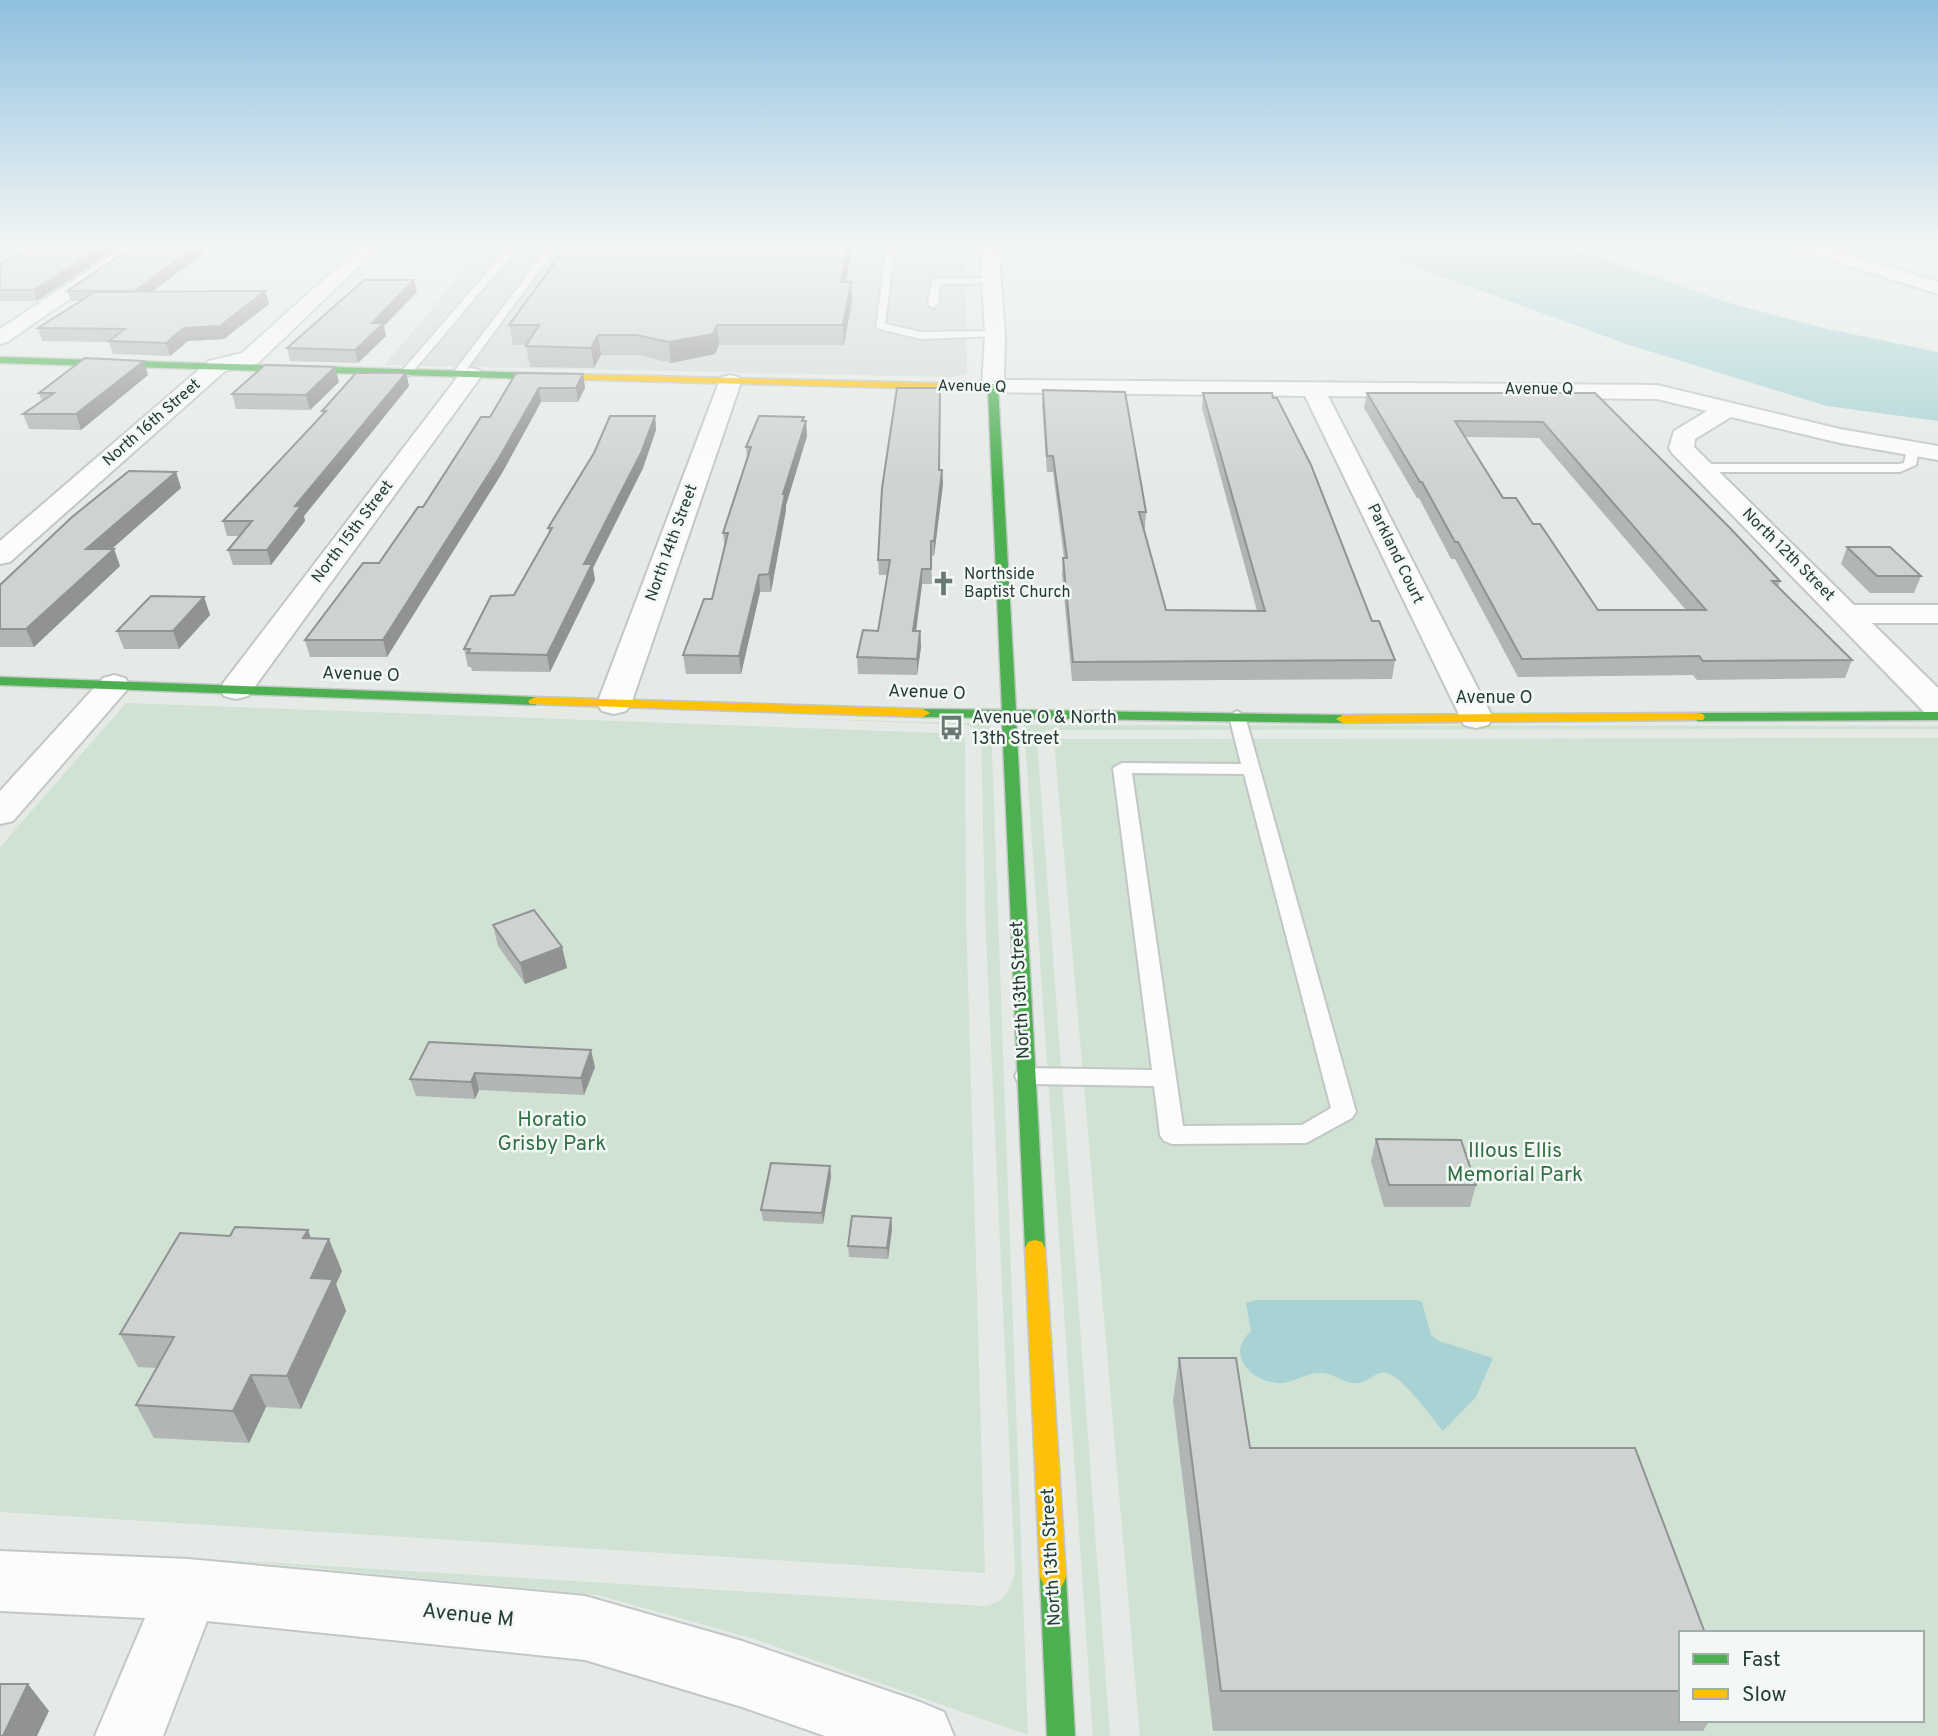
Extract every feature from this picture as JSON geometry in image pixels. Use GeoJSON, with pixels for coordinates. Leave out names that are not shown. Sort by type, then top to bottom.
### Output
{"type":"FeatureCollection","features":[{"type":"Feature","properties":{"kind":"street"},"geometry":{"type":"LineString","coordinates":[[0,338],[18,326]]}},
{"type":"Feature","properties":{"kind":"street","name":"North 16th Street"},"geometry":{"type":"LineString","coordinates":[[0,556],[217,366],[250,358],[285,326]]}},
{"type":"Feature","properties":{"kind":"street","name":"North 13th Street"},"geometry":{"type":"LineString","coordinates":[[995,326],[993,387],[1007,715],[1061,1736]]}},
{"type":"Feature","properties":{"kind":"street","name":"Avenue Q"},"geometry":{"type":"LineString","coordinates":[[0,360],[405,374],[993,387],[1636,391],[1676,396],[1725,410],[1938,453]]}},
{"type":"Feature","properties":{"kind":"street","name":"North 15th Street"},"geometry":{"type":"LineString","coordinates":[[236,689],[464,375]]}},
{"type":"Feature","properties":{"kind":"street","name":"North 14th Street"},"geometry":{"type":"LineString","coordinates":[[614,704],[730,382]]}},
{"type":"Feature","properties":{"kind":"street","name":"Parkland Court"},"geometry":{"type":"LineString","coordinates":[[1313,390],[1476,718]]}},
{"type":"Feature","properties":{"kind":"street","name":"North 12th Street"},"geometry":{"type":"LineString","coordinates":[[1725,410],[1683,436],[1681,448],[1938,707]]}},
{"type":"Feature","properties":{"kind":"street"},"geometry":{"type":"LineString","coordinates":[[1847,614],[1938,614]]}},
{"type":"Feature","properties":{"kind":"street","name":"Avenue O"},"geometry":{"type":"LineString","coordinates":[[0,681],[614,704],[1007,715],[1476,718],[1938,716]]}},
{"type":"Feature","properties":{"kind":"street"},"geometry":{"type":"LineString","coordinates":[[0,813],[114,685]]}},
{"type":"Feature","properties":{"kind":"street","name":"Avenue M"},"geometry":{"type":"LineString","coordinates":[[0,1581],[188,1589],[585,1628],[742,1674],[920,1736]]}},
{"type":"Feature","properties":{"kind":"street"},"geometry":{"type":"LineString","coordinates":[[130,1736],[188,1589]]}},
{"type":"Feature","properties":{"kind":"lane"},"geometry":{"type":"LineString","coordinates":[[405,374],[446,326]]}},
{"type":"Feature","properties":{"kind":"lane"},"geometry":{"type":"LineString","coordinates":[[464,375],[498,326]]}},
{"type":"Feature","properties":{"kind":"lane"},"geometry":{"type":"LineString","coordinates":[[880,326],[911,334],[995,334]]}},
{"type":"Feature","properties":{"kind":"lane"},"geometry":{"type":"LineString","coordinates":[[1701,468],[1900,468],[1910,465],[1913,449]]}},
{"type":"Feature","properties":{"kind":"lane"},"geometry":{"type":"LineString","coordinates":[[1237,716],[1344,1112],[1306,1134],[1172,1135],[1122,768],[1251,769]]}},
{"type":"Feature","properties":{"kind":"lane"},"geometry":{"type":"LineString","coordinates":[[1026,1076],[1165,1078]]}},
{"type":"Feature","properties":{"kind":"shaded area"},"geometry":{"type":"Polygon","coordinates":[[[417,326],[966,326],[967,373],[953,377],[384,365],[417,326]]]}},
{"type":"Feature","properties":{"kind":"green space","name":"Horatio Grisby Park"},"geometry":{"type":"Polygon","coordinates":[[[126,703],[965,734],[966,913],[985,1573],[0,1512],[0,847],[126,703]]]}},
{"type":"Feature","properties":{"kind":"green space"},"geometry":{"type":"Polygon","coordinates":[[[787,718],[991,724],[1028,1735],[754,1639],[598,1595],[229,1560],[983,1606],[996,1603],[1005,1596],[1015,1573],[985,913],[981,731],[966,725],[787,718]]]}},
{"type":"Feature","properties":{"kind":"green space"},"geometry":{"type":"Polygon","coordinates":[[[1024,725],[1938,726],[1938,729],[1048,730],[1040,733],[1037,739],[1110,1736],[1093,1736],[1024,725]]]}},
{"type":"Feature","properties":{"kind":"green space","name":"Illous Ellis Memorial Park"},"geometry":{"type":"Polygon","coordinates":[[[1938,738],[1938,1736],[1140,1736],[1054,739],[1938,738]]]}},
{"type":"Feature","properties":{"kind":"water"},"geometry":{"type":"Polygon","coordinates":[[[1577,326],[1817,326],[1938,352],[1938,421],[1827,406],[1626,344],[1577,326]]]}},
{"type":"Feature","properties":{"kind":"water"},"geometry":{"type":"Polygon","coordinates":[[[1255,1300],[1417,1300],[1422,1302],[1431,1335],[1439,1341],[1493,1358],[1476,1397],[1443,1431],[1409,1390],[1387,1373],[1353,1383],[1323,1373],[1280,1383],[1254,1375],[1245,1366],[1240,1351],[1243,1340],[1251,1331],[1246,1303],[1255,1300]]]}},
{"type":"Feature","properties":{"kind":"building"},"geometry":{"type":"Polygon","coordinates":[[[220,326],[184,328],[166,343],[109,341],[125,329],[38,328],[220,326]]]}},
{"type":"Feature","properties":{"kind":"building"},"geometry":{"type":"Polygon","coordinates":[[[312,326],[381,326],[355,350],[287,348],[312,326]]]}},
{"type":"Feature","properties":{"kind":"building"},"geometry":{"type":"Polygon","coordinates":[[[538,326],[717,326],[713,334],[669,342],[636,335],[598,335],[591,348],[526,346],[538,326]]]}},
{"type":"Feature","properties":{"kind":"building"},"geometry":{"type":"Polygon","coordinates":[[[85,358],[144,361],[76,414],[23,414],[54,393],[39,393],[85,358]]]}},
{"type":"Feature","properties":{"kind":"building"},"geometry":{"type":"Polygon","coordinates":[[[265,365],[335,367],[306,395],[232,394],[265,365]]]}},
{"type":"Feature","properties":{"kind":"building"},"geometry":{"type":"Polygon","coordinates":[[[356,373],[406,373],[295,506],[301,506],[267,550],[228,550],[252,521],[223,521],[326,411],[322,411],[356,373]]]}},
{"type":"Feature","properties":{"kind":"building"},"geometry":{"type":"Polygon","coordinates":[[[516,373],[583,374],[576,388],[539,388],[499,458],[383,640],[305,640],[363,563],[379,563],[418,507],[423,507],[481,417],[490,417],[516,373]]]}},
{"type":"Feature","properties":{"kind":"building"},"geometry":{"type":"Polygon","coordinates":[[[897,388],[940,388],[939,470],[942,470],[934,541],[931,541],[931,569],[922,569],[913,631],[920,631],[917,659],[857,657],[863,630],[878,631],[890,560],[878,560],[882,488],[897,388]]]}},
{"type":"Feature","properties":{"kind":"building"},"geometry":{"type":"Polygon","coordinates":[[[1043,390],[1125,392],[1146,512],[1139,512],[1166,610],[1265,611],[1203,393],[1272,393],[1311,465],[1372,621],[1379,621],[1395,660],[1073,662],[1063,558],[1067,558],[1053,456],[1047,456],[1043,390]]]}},
{"type":"Feature","properties":{"kind":"building"},"geometry":{"type":"Polygon","coordinates":[[[1367,393],[1595,393],[1730,528],[1780,581],[1772,581],[1852,660],[1703,661],[1699,656],[1522,659],[1458,542],[1455,542],[1367,393]],[[1455,421],[1503,498],[1516,498],[1533,524],[1540,524],[1598,610],[1706,610],[1543,422],[1455,421]]]}},
{"type":"Feature","properties":{"kind":"building"},"geometry":{"type":"Polygon","coordinates":[[[610,416],[655,416],[641,453],[584,564],[592,564],[547,655],[468,653],[470,649],[464,649],[491,596],[514,595],[552,528],[548,528],[594,453],[610,416]]]}},
{"type":"Feature","properties":{"kind":"building"},"geometry":{"type":"Polygon","coordinates":[[[759,416],[804,417],[802,421],[806,421],[783,494],[769,574],[759,575],[739,656],[683,655],[704,599],[712,599],[728,533],[723,533],[751,447],[746,447],[759,416]]]}},
{"type":"Feature","properties":{"kind":"building"},"geometry":{"type":"Polygon","coordinates":[[[129,471],[176,472],[86,549],[114,549],[26,629],[0,629],[0,585],[72,517],[129,471]]]}},
{"type":"Feature","properties":{"kind":"building"},"geometry":{"type":"Polygon","coordinates":[[[1847,547],[1890,547],[1921,576],[1877,576],[1847,547]]]}},
{"type":"Feature","properties":{"kind":"building"},"geometry":{"type":"Polygon","coordinates":[[[151,596],[204,597],[173,631],[117,631],[151,596]]]}},
{"type":"Feature","properties":{"kind":"building"},"geometry":{"type":"Polygon","coordinates":[[[534,910],[562,947],[520,963],[493,925],[534,910]]]}},
{"type":"Feature","properties":{"kind":"building"},"geometry":{"type":"Polygon","coordinates":[[[429,1042],[591,1050],[581,1078],[475,1073],[471,1082],[410,1079],[429,1042]]]}},
{"type":"Feature","properties":{"kind":"building"},"geometry":{"type":"Polygon","coordinates":[[[1376,1139],[1461,1140],[1476,1185],[1389,1185],[1376,1139]]]}},
{"type":"Feature","properties":{"kind":"building"},"geometry":{"type":"Polygon","coordinates":[[[771,1163],[830,1166],[822,1213],[761,1210],[771,1163]]]}},
{"type":"Feature","properties":{"kind":"building"},"geometry":{"type":"Polygon","coordinates":[[[852,1216],[891,1218],[887,1248],[848,1246],[852,1216]]]}},
{"type":"Feature","properties":{"kind":"building"},"geometry":{"type":"Polygon","coordinates":[[[235,1227],[308,1230],[303,1238],[329,1239],[311,1278],[333,1279],[287,1376],[251,1375],[233,1411],[136,1405],[174,1337],[120,1334],[180,1233],[230,1236],[235,1227]]]}},
{"type":"Feature","properties":{"kind":"building"},"geometry":{"type":"Polygon","coordinates":[[[1179,1358],[1236,1358],[1250,1448],[1635,1448],[1704,1631],[1679,1631],[1679,1691],[1221,1691],[1179,1358]]]}},
{"type":"Feature","properties":{"kind":"building"},"geometry":{"type":"Polygon","coordinates":[[[0,1684],[28,1684],[3,1736],[0,1736],[0,1684]]]}},
{"type":"Feature","properties":{"kind":"traffic: fast"},"geometry":{"type":"LineString","coordinates":[[0,360],[565,377]]}},
{"type":"Feature","properties":{"kind":"traffic: fast"},"geometry":{"type":"LineString","coordinates":[[974,387],[993,387],[1035,1248]]}},
{"type":"Feature","properties":{"kind":"traffic: fast"},"geometry":{"type":"LineString","coordinates":[[0,681],[535,701]]}},
{"type":"Feature","properties":{"kind":"traffic: fast"},"geometry":{"type":"LineString","coordinates":[[923,713],[1343,719]]}},
{"type":"Feature","properties":{"kind":"traffic: fast"},"geometry":{"type":"LineString","coordinates":[[1698,717],[1938,716]]}},
{"type":"Feature","properties":{"kind":"traffic: fast"},"geometry":{"type":"LineString","coordinates":[[1053,1577],[1061,1736]]}},
{"type":"Feature","properties":{"kind":"traffic: slow"},"geometry":{"type":"LineString","coordinates":[[565,377],[974,387]]}},
{"type":"Feature","properties":{"kind":"traffic: slow"},"geometry":{"type":"LineString","coordinates":[[535,701],[923,713]]}},
{"type":"Feature","properties":{"kind":"traffic: slow"},"geometry":{"type":"LineString","coordinates":[[1343,719],[1698,717]]}},
{"type":"Feature","properties":{"kind":"traffic: slow"},"geometry":{"type":"LineString","coordinates":[[1035,1248],[1053,1577]]}},
{"type":"Feature","properties":{"kind":"place","name":"Northside Baptist Church"},"geometry":{"type":"Point","coordinates":[944,584]}},
{"type":"Feature","properties":{"kind":"place","name":"Avenue O & North 13th Street"},"geometry":{"type":"Point","coordinates":[952,728]}}]}
